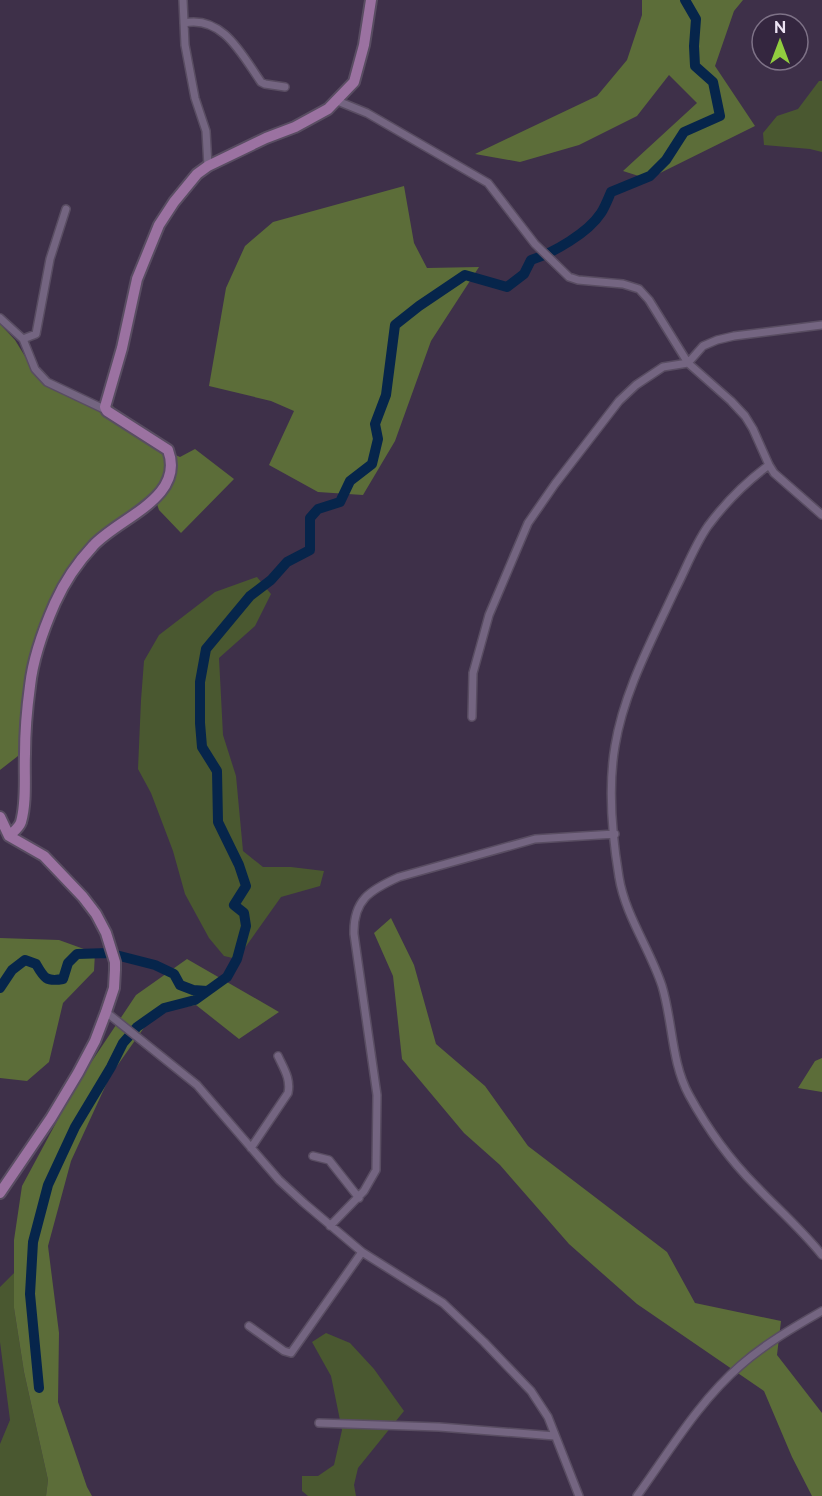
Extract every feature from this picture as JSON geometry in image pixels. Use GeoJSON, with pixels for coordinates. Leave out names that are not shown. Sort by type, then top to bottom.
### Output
{"type":"FeatureCollection","features":[{"type":"Feature","properties":{"kind":"street"},"geometry":{"type":"LineString","coordinates":[[183,0],[185,45],[206,131],[208,166]]}},
{"type":"Feature","properties":{"kind":"street"},"geometry":{"type":"LineString","coordinates":[[106,410],[137,279],[159,225],[192,179],[208,166],[256,142],[316,117],[328,109],[354,82],[364,45],[371,0]]}},
{"type":"Feature","properties":{"kind":"street"},"geometry":{"type":"LineString","coordinates":[[184,23],[194,21],[219,29],[229,36],[261,82],[285,87]]}},
{"type":"Feature","properties":{"kind":"street"},"geometry":{"type":"LineString","coordinates":[[335,100],[367,113],[412,141],[483,179],[535,244],[543,249],[556,266],[573,279],[639,289],[649,300],[688,363],[745,416],[774,473],[822,515]]}},
{"type":"Feature","properties":{"kind":"street"},"geometry":{"type":"LineString","coordinates":[[23,339],[36,334],[50,259],[66,209]]}},
{"type":"Feature","properties":{"kind":"street"},"geometry":{"type":"LineString","coordinates":[[0,318],[23,339],[40,376],[47,382],[106,410],[168,450],[172,460],[170,473],[163,489],[152,503],[94,544],[56,602],[35,661],[30,683],[23,810],[20,825],[9,836]]}},
{"type":"Feature","properties":{"kind":"street"},"geometry":{"type":"LineString","coordinates":[[472,717],[473,673],[489,615],[504,575],[532,517],[573,459],[619,401],[663,367],[688,363],[703,346],[717,340],[822,325]]}},
{"type":"Feature","properties":{"kind":"street"},"geometry":{"type":"LineString","coordinates":[[769,465],[749,479],[703,533],[634,681],[624,707],[615,746],[612,780],[615,834],[619,878],[662,986],[669,1010],[680,1072],[689,1094],[712,1132],[734,1160],[822,1255]]}},
{"type":"Feature","properties":{"kind":"street"},"geometry":{"type":"LineString","coordinates":[[0,817],[9,836],[44,856],[82,897],[102,923],[113,957],[114,988],[95,1041],[78,1073],[51,1118],[0,1193]]}},
{"type":"Feature","properties":{"kind":"street"},"geometry":{"type":"LineString","coordinates":[[330,1226],[359,1198],[376,1170],[377,1095],[353,921],[356,910],[365,897],[378,887],[399,878],[509,845],[535,839],[615,834]]}},
{"type":"Feature","properties":{"kind":"street"},"geometry":{"type":"LineString","coordinates":[[106,1012],[197,1085],[279,1180],[330,1226],[362,1252],[429,1293],[451,1310],[531,1391],[548,1417],[579,1496]]}},
{"type":"Feature","properties":{"kind":"street"},"geometry":{"type":"LineString","coordinates":[[251,1148],[288,1093],[290,1085],[288,1076],[278,1056]]}},
{"type":"Feature","properties":{"kind":"street"},"geometry":{"type":"LineString","coordinates":[[313,1156],[329,1160],[359,1198]]}},
{"type":"Feature","properties":{"kind":"street"},"geometry":{"type":"LineString","coordinates":[[249,1326],[284,1351],[291,1353],[327,1305],[362,1252]]}},
{"type":"Feature","properties":{"kind":"street"},"geometry":{"type":"LineString","coordinates":[[637,1496],[698,1412],[731,1374],[759,1351],[822,1311]]}},
{"type":"Feature","properties":{"kind":"street"},"geometry":{"type":"LineString","coordinates":[[319,1422],[439,1427],[555,1436]]}},
{"type":"Feature","properties":{"kind":"green space"},"geometry":{"type":"Polygon","coordinates":[[[642,0],[743,0],[734,11],[715,66],[755,126],[648,179],[623,171],[697,103],[669,75],[637,116],[579,145],[520,162],[475,154],[597,96],[627,60],[642,15],[642,0]]]}},
{"type":"Feature","properties":{"kind":"green space"},"geometry":{"type":"Polygon","coordinates":[[[819,81],[822,81],[822,152],[764,145],[763,133],[777,116],[798,109],[819,81]]]}},
{"type":"Feature","properties":{"kind":"green space"},"geometry":{"type":"Polygon","coordinates":[[[404,186],[414,243],[427,268],[479,267],[431,341],[395,441],[363,495],[318,492],[269,465],[294,411],[271,401],[209,386],[226,288],[245,246],[273,222],[404,186]]]}},
{"type":"Feature","properties":{"kind":"green space"},"geometry":{"type":"Polygon","coordinates":[[[0,324],[15,340],[34,371],[107,407],[113,406],[116,411],[171,453],[180,457],[195,449],[234,479],[181,533],[159,510],[155,498],[101,535],[60,595],[33,676],[27,749],[0,770],[0,324]]]}},
{"type":"Feature","properties":{"kind":"green space"},"geometry":{"type":"Polygon","coordinates":[[[257,577],[271,594],[255,626],[219,658],[223,735],[236,776],[243,851],[263,867],[291,867],[324,871],[320,886],[281,897],[237,959],[224,956],[209,938],[185,894],[173,851],[151,793],[138,769],[141,700],[144,661],[159,635],[215,592],[257,577]]]}},
{"type":"Feature","properties":{"kind":"green space"},"geometry":{"type":"Polygon","coordinates":[[[391,918],[414,965],[436,1044],[485,1086],[528,1146],[667,1252],[695,1303],[781,1321],[777,1355],[822,1413],[822,1496],[812,1496],[792,1457],[764,1391],[637,1304],[569,1244],[500,1165],[464,1133],[402,1059],[393,976],[374,933],[391,918]]]}},
{"type":"Feature","properties":{"kind":"green space"},"geometry":{"type":"Polygon","coordinates":[[[0,938],[59,940],[95,953],[94,971],[63,1003],[49,1062],[27,1081],[0,1078],[0,938]]]}},
{"type":"Feature","properties":{"kind":"green space"},"geometry":{"type":"Polygon","coordinates":[[[187,959],[279,1012],[239,1039],[196,1005],[155,1012],[110,1076],[71,1161],[48,1246],[59,1333],[58,1402],[92,1496],[46,1496],[48,1480],[24,1372],[14,1308],[14,1240],[22,1186],[78,1082],[136,995],[187,959]]]}},
{"type":"Feature","properties":{"kind":"green space"},"geometry":{"type":"Polygon","coordinates":[[[822,1058],[822,1092],[798,1088],[815,1061],[822,1058]]]}},
{"type":"Feature","properties":{"kind":"green space"},"geometry":{"type":"Polygon","coordinates":[[[15,1272],[14,1308],[24,1372],[48,1480],[46,1496],[0,1496],[0,1444],[10,1420],[0,1342],[0,1287],[15,1272]]]}},
{"type":"Feature","properties":{"kind":"green space"},"geometry":{"type":"Polygon","coordinates":[[[326,1333],[350,1343],[374,1369],[404,1411],[358,1468],[354,1485],[356,1496],[308,1496],[302,1491],[302,1476],[318,1476],[334,1465],[342,1430],[331,1376],[312,1342],[326,1333]]]}},
{"type":"Feature","properties":{"kind":"waterway"},"geometry":{"type":"LineString","coordinates":[[39,1388],[30,1294],[33,1242],[48,1185],[75,1127],[123,1043],[137,1027],[164,1008],[195,1000],[227,977],[237,959],[246,926],[244,913],[234,905],[246,886],[239,865],[218,822],[217,771],[202,747],[200,682],[206,649],[250,596],[271,580],[287,562],[310,550],[310,518],[318,509],[340,502],[350,481],[372,464],[378,439],[375,424],[386,395],[395,325],[465,275],[507,287],[524,274],[531,260],[549,253],[588,228],[601,213],[611,192],[650,176],[666,160],[684,132],[720,116],[713,82],[695,66],[696,19],[685,0]]}},
{"type":"Feature","properties":{"kind":"waterway"},"geometry":{"type":"LineString","coordinates":[[0,988],[12,970],[25,960],[36,964],[46,978],[57,980],[63,979],[68,963],[77,954],[108,953],[155,965],[174,974],[180,985],[193,990],[207,991]]}}]}
